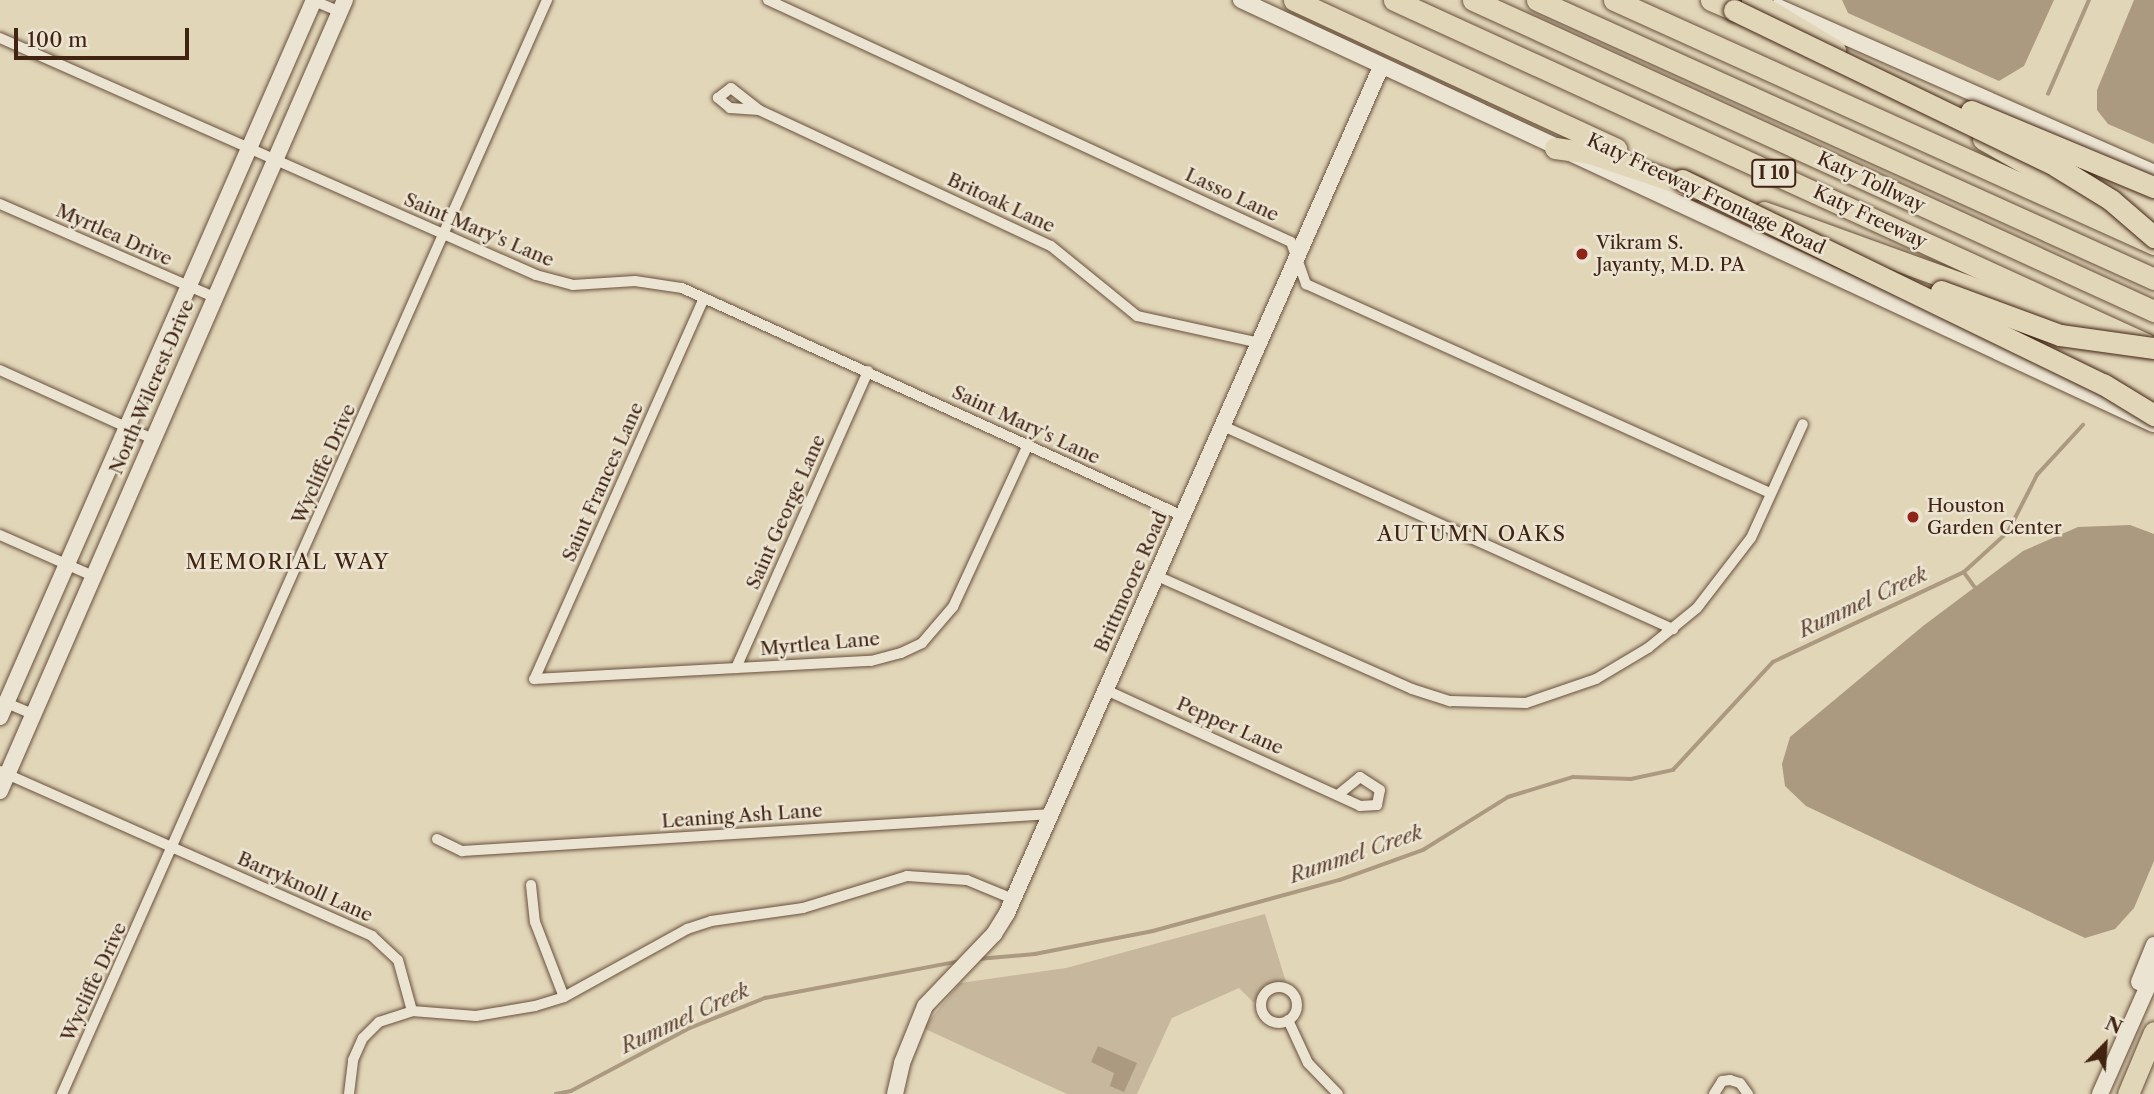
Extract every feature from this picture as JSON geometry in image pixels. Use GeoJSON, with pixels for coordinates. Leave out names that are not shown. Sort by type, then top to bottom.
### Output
{"type":"FeatureCollection","features":[{"type":"Feature","properties":{"kind":"highway"},"geometry":{"type":"LineString","coordinates":[[1294,0],[1682,180],[2104,384],[2154,415]]}},
{"type":"Feature","properties":{"kind":"highway","name":"Katy Freeway"},"geometry":{"type":"LineString","coordinates":[[1394,0],[2154,349]]}},
{"type":"Feature","properties":{"kind":"highway","name":"Katy Tollway"},"geometry":{"type":"LineString","coordinates":[[1473,0],[2154,311]]}},
{"type":"Feature","properties":{"kind":"highway","name":"Katy Tollway"},"geometry":{"type":"LineString","coordinates":[[1536,0],[2154,279]]}},
{"type":"Feature","properties":{"kind":"highway"},"geometry":{"type":"LineString","coordinates":[[1614,0],[2154,244]]}},
{"type":"Feature","properties":{"kind":"highway"},"geometry":{"type":"LineString","coordinates":[[1711,0],[1743,5],[2154,187]]}},
{"type":"Feature","properties":{"kind":"highway"},"geometry":{"type":"LineString","coordinates":[[1743,5],[2056,166],[2111,200],[2154,237]]}},
{"type":"Feature","properties":{"kind":"highway"},"geometry":{"type":"LineString","coordinates":[[1555,148],[1590,153],[1890,254],[2154,349]]}},
{"type":"Feature","properties":{"kind":"highway"},"geometry":{"type":"LineString","coordinates":[[1682,180],[2018,322],[2078,339],[2154,349]]}},
{"type":"Feature","properties":{"kind":"highway"},"geometry":{"type":"LineString","coordinates":[[2128,1094],[2154,1032]]}},
{"type":"Feature","properties":{"kind":"main road","name":"North Wilcrest Drive"},"geometry":{"type":"LineString","coordinates":[[2,706],[190,287],[313,0]]}},
{"type":"Feature","properties":{"kind":"main road","name":"Katy Freeway Frontage Road"},"geometry":{"type":"LineString","coordinates":[[1241,0],[2154,424]]}},
{"type":"Feature","properties":{"kind":"main road"},"geometry":{"type":"LineString","coordinates":[[1761,0],[2154,173]]}},
{"type":"Feature","properties":{"kind":"main road","name":"North Wilcrest Drive"},"geometry":{"type":"LineString","coordinates":[[0,791],[4,773],[277,159],[342,6]]}},
{"type":"Feature","properties":{"kind":"main road","name":"Brittmoore Road"},"geometry":{"type":"LineString","coordinates":[[895,1094],[902,1063],[925,1006],[994,934],[1013,899],[1381,67]]}},
{"type":"Feature","properties":{"kind":"main road"},"geometry":{"type":"LineString","coordinates":[[2115,1058],[2120,1029],[2154,945]]}},
{"type":"Feature","properties":{"kind":"main road"},"geometry":{"type":"LineString","coordinates":[[2099,1094],[2154,972]]}},
{"type":"Feature","properties":{"kind":"street"},"geometry":{"type":"LineString","coordinates":[[313,0],[342,6]]}},
{"type":"Feature","properties":{"kind":"street","name":"Wycliffe Drive"},"geometry":{"type":"LineString","coordinates":[[62,1094],[174,848],[547,0]]}},
{"type":"Feature","properties":{"kind":"street","name":"Lasso Lane"},"geometry":{"type":"LineString","coordinates":[[768,0],[1291,242],[1295,262],[1306,284],[1770,493]]}},
{"type":"Feature","properties":{"kind":"street","name":"Saint Mary's Lane"},"geometry":{"type":"LineString","coordinates":[[0,38],[554,281],[590,286],[658,282],[704,298],[868,370],[1184,516]]}},
{"type":"Feature","properties":{"kind":"street","name":"Britoak Lane"},"geometry":{"type":"LineString","coordinates":[[760,110],[1051,246],[1137,316],[1260,343]]}},
{"type":"Feature","properties":{"kind":"street","name":"Myrtlea Drive"},"geometry":{"type":"LineString","coordinates":[[0,204],[214,297]]}},
{"type":"Feature","properties":{"kind":"street","name":"Saint Frances Lane"},"geometry":{"type":"LineString","coordinates":[[534,679],[704,298]]}},
{"type":"Feature","properties":{"kind":"street"},"geometry":{"type":"LineString","coordinates":[[0,370],[153,439]]}},
{"type":"Feature","properties":{"kind":"street","name":"Saint George Lane"},"geometry":{"type":"LineString","coordinates":[[736,668],[868,370]]}},
{"type":"Feature","properties":{"kind":"street"},"geometry":{"type":"LineString","coordinates":[[1157,576],[1412,689],[1475,703],[1526,703],[1596,679],[1673,629],[1717,585],[1744,548],[1803,424]]}},
{"type":"Feature","properties":{"kind":"street"},"geometry":{"type":"LineString","coordinates":[[1223,426],[1673,629]]}},
{"type":"Feature","properties":{"kind":"street","name":"Myrtlea Lane"},"geometry":{"type":"LineString","coordinates":[[534,679],[871,661],[922,643],[953,607],[1028,445]]}},
{"type":"Feature","properties":{"kind":"street"},"geometry":{"type":"LineString","coordinates":[[0,535],[93,576]]}},
{"type":"Feature","properties":{"kind":"street","name":"Pepper Lane"},"geometry":{"type":"LineString","coordinates":[[1106,690],[1340,793]]}},
{"type":"Feature","properties":{"kind":"street"},"geometry":{"type":"LineString","coordinates":[[2,706],[32,714]]}},
{"type":"Feature","properties":{"kind":"street","name":"Barryknoll Lane"},"geometry":{"type":"LineString","coordinates":[[4,773],[372,936],[398,960],[412,1011]]}},
{"type":"Feature","properties":{"kind":"street","name":"Leaning Ash Lane"},"geometry":{"type":"LineString","coordinates":[[437,839],[461,851],[1052,814]]}},
{"type":"Feature","properties":{"kind":"street"},"geometry":{"type":"LineString","coordinates":[[349,1094],[353,1060],[363,1038],[379,1022],[412,1011],[476,1016],[564,997],[687,929],[711,920],[803,908],[879,881],[906,876],[967,880],[1013,899]]}},
{"type":"Feature","properties":{"kind":"street"},"geometry":{"type":"LineString","coordinates":[[531,885],[535,922],[564,997]]}},
{"type":"Feature","properties":{"kind":"street"},"geometry":{"type":"LineString","coordinates":[[1288,1020],[1308,1063],[1338,1094]]}},
{"type":"Feature","properties":{"kind":"street"},"geometry":{"type":"LineString","coordinates":[[1713,1094],[1722,1081],[1730,1080],[1748,1094]]}},
{"type":"Feature","properties":{"kind":"shaded area"},"geometry":{"type":"Polygon","coordinates":[[[1842,0],[2054,0],[2024,66],[1999,81],[1848,13],[1842,0]]]}},
{"type":"Feature","properties":{"kind":"shaded area"},"geometry":{"type":"Polygon","coordinates":[[[2134,0],[2154,0],[2154,144],[2108,124],[2097,110],[2097,90],[2134,0]]]}},
{"type":"Feature","properties":{"kind":"shaded area"},"geometry":{"type":"Polygon","coordinates":[[[2130,525],[2154,534],[2154,861],[2134,908],[2115,929],[2085,938],[1806,806],[1785,786],[1782,764],[1790,737],[1923,626],[2023,551],[2078,527],[2130,525]]]}},
{"type":"Feature","properties":{"kind":"shaded area"},"geometry":{"type":"Polygon","coordinates":[[[1265,914],[1286,982],[1265,985],[1254,1003],[1239,988],[1172,1018],[1137,1094],[1067,1094],[923,1028],[960,983],[1066,968],[1265,914]]]}},
{"type":"Feature","properties":{"kind":"shaded area"},"geometry":{"type":"Polygon","coordinates":[[[1098,1046],[1137,1063],[1124,1092],[1110,1086],[1114,1073],[1091,1062],[1098,1046]]]}},
{"type":"Feature","properties":{"kind":"waterway","name":"Rummel Creek"},"geometry":{"type":"LineString","coordinates":[[2048,94],[2089,0]]}},
{"type":"Feature","properties":{"kind":"waterway","name":"Rummel Creek"},"geometry":{"type":"LineString","coordinates":[[978,959],[1035,954],[1153,931],[1340,880],[1423,850],[1508,797],[1573,777],[1631,779],[1673,770],[1773,662],[1964,572],[2008,532],[2037,475],[2083,425]]}},
{"type":"Feature","properties":{"kind":"waterway"},"geometry":{"type":"LineString","coordinates":[[1964,572],[1975,587]]}},
{"type":"Feature","properties":{"kind":"waterway","name":"Rummel Creek"},"geometry":{"type":"LineString","coordinates":[[556,1094],[571,1091],[690,1028],[765,998],[960,961]]}},
{"type":"Feature","properties":{"kind":"place","name":"Vikram S. Jayanty, M.D. PA"},"geometry":{"type":"Point","coordinates":[1582,254]}},
{"type":"Feature","properties":{"kind":"place","name":"Houston Garden Center"},"geometry":{"type":"Point","coordinates":[1913,517]}},
{"type":"Feature","properties":{"kind":"district","name":"AUTUMN OAKS"},"geometry":{"type":"Point","coordinates":[1472,534]}},
{"type":"Feature","properties":{"kind":"district","name":"MEMORIAL WAY"},"geometry":{"type":"Point","coordinates":[288,562]}}]}
